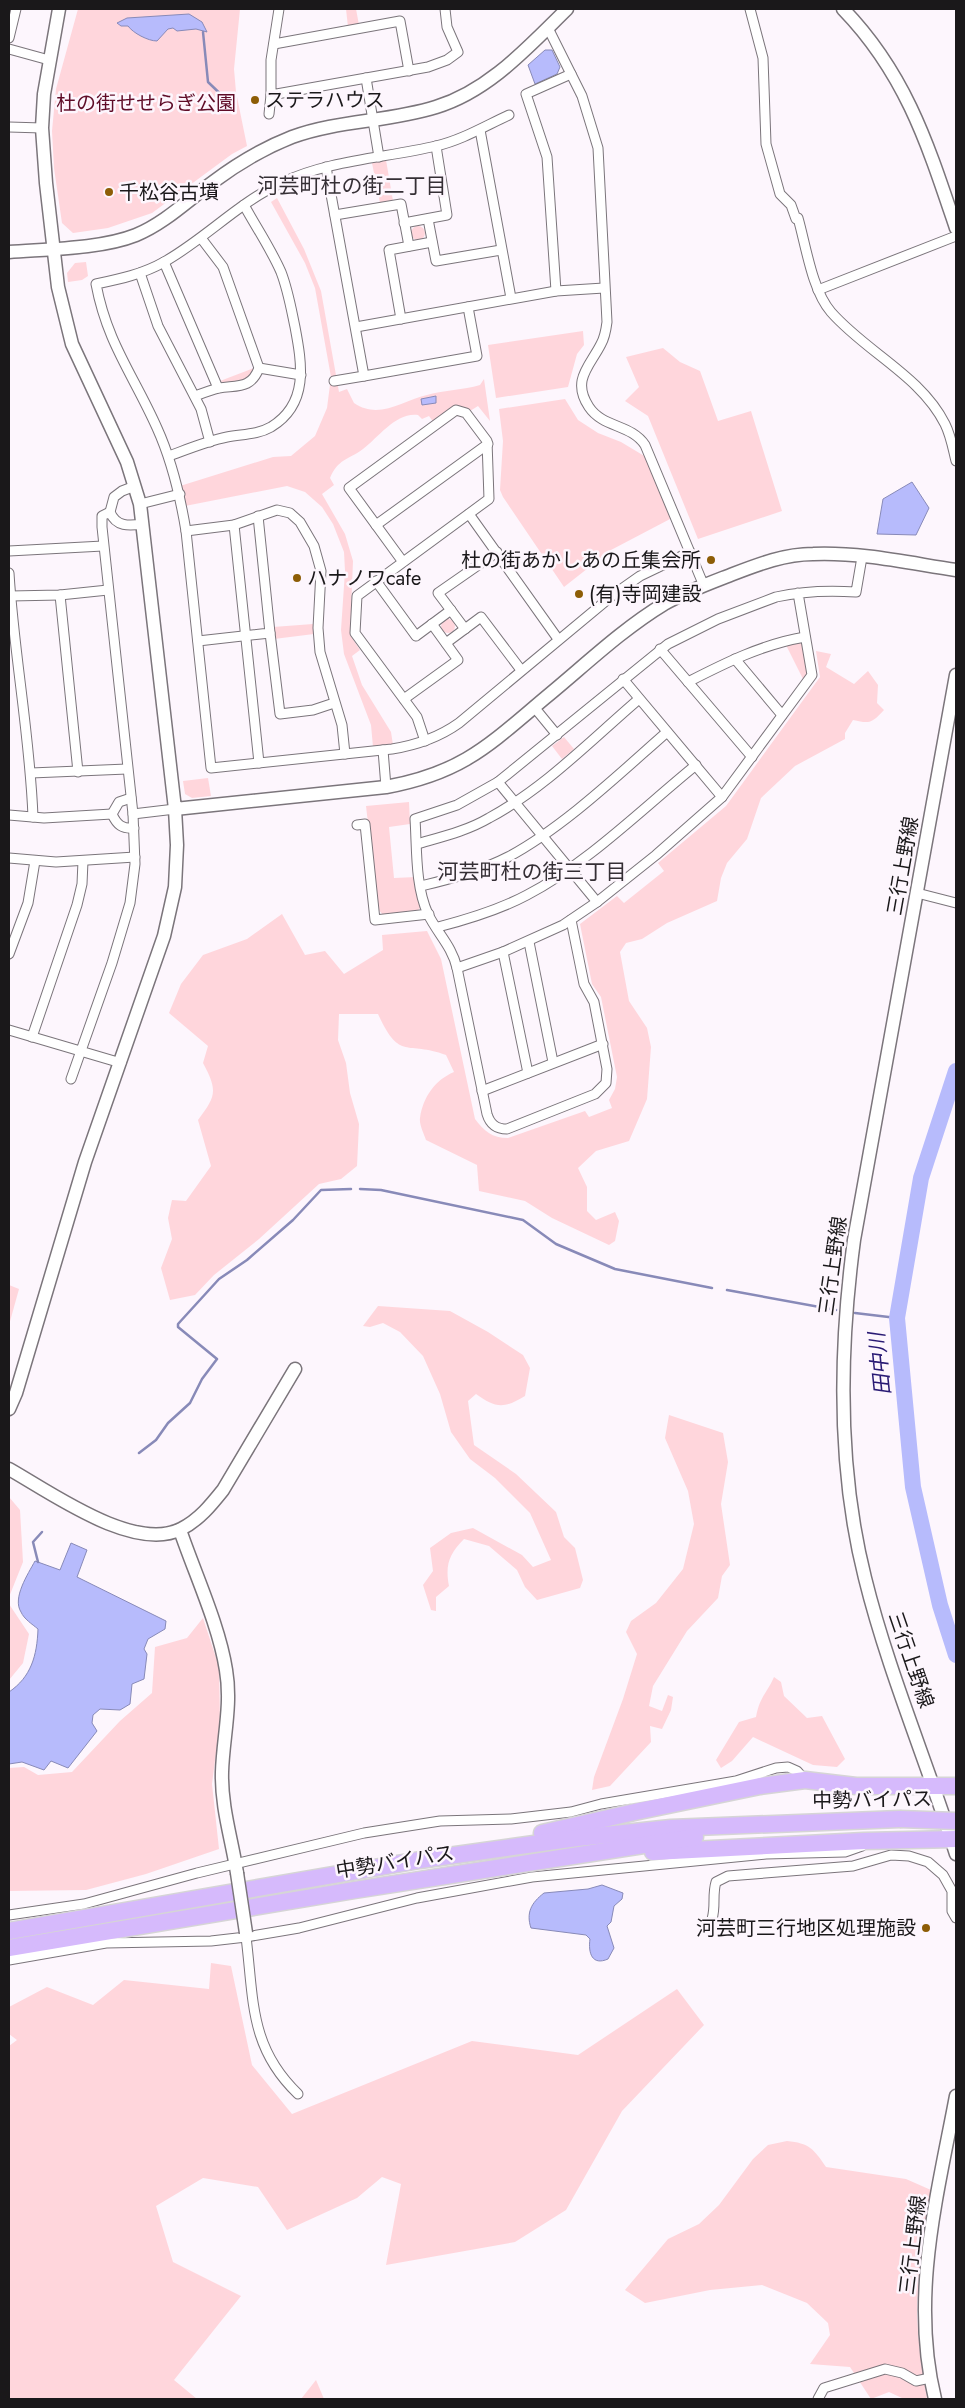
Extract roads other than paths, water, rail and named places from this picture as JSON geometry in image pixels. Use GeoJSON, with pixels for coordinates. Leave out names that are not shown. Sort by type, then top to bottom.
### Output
{"type":"FeatureCollection","features":[{"type":"Feature","properties":{"kind":"highway"},"geometry":{"type":"LineString","coordinates":[[420,1860],[760,1786],[804,1780],[856,1786],[956,1786]]}},
{"type":"Feature","properties":{"kind":"highway","name":"中勢バイパス"},"geometry":{"type":"LineString","coordinates":[[9,1931],[420,1860],[577,1838],[671,1828],[900,1819],[956,1821]]}},
{"type":"Feature","properties":{"kind":"highway","name":"中勢バイパス"},"geometry":{"type":"LineString","coordinates":[[9,1948],[642,1844],[789,1824]]}},
{"type":"Feature","properties":{"kind":"highway"},"geometry":{"type":"LineString","coordinates":[[526,1864],[642,1853],[874,1840],[955,1844]]}},
{"type":"Feature","properties":{"kind":"street"},"geometry":{"type":"LineString","coordinates":[[9,38],[16,9]]}},
{"type":"Feature","properties":{"kind":"street"},"geometry":{"type":"LineString","coordinates":[[9,1408],[16,1393],[85,1162],[161,944],[170,909],[177,864],[175,808],[140,504],[127,462],[72,344],[62,311],[53,249],[42,128],[44,94],[59,9]]}},
{"type":"Feature","properties":{"kind":"street"},"geometry":{"type":"LineString","coordinates":[[269,114],[270,78],[279,9]]}},
{"type":"Feature","properties":{"kind":"street"},"geometry":{"type":"LineString","coordinates":[[271,95],[409,71],[447,60],[458,52],[447,27],[446,9]]}},
{"type":"Feature","properties":{"kind":"street"},"geometry":{"type":"LineString","coordinates":[[9,252],[104,243],[134,235],[162,221],[220,177],[261,151],[292,137],[373,119],[427,110],[456,100],[498,73],[567,9]]}},
{"type":"Feature","properties":{"kind":"street"},"geometry":{"type":"LineString","coordinates":[[750,9],[763,58],[764,130],[769,158],[780,194],[791,205],[796,219],[798,218],[818,290],[831,312],[890,362],[935,408],[946,426],[956,461]]}},
{"type":"Feature","properties":{"kind":"street"},"geometry":{"type":"LineString","coordinates":[[843,9],[881,53],[902,90],[921,127],[956,228]]}},
{"type":"Feature","properties":{"kind":"street"},"geometry":{"type":"LineString","coordinates":[[274,44],[400,21],[409,71]]}},
{"type":"Feature","properties":{"kind":"street"},"geometry":{"type":"LineString","coordinates":[[548,28],[586,108],[598,148],[606,335],[585,369],[582,388],[584,399],[601,420],[628,430],[642,440],[704,586]]}},
{"type":"Feature","properties":{"kind":"street"},"geometry":{"type":"LineString","coordinates":[[9,52],[50,60]]}},
{"type":"Feature","properties":{"kind":"street"},"geometry":{"type":"LineString","coordinates":[[556,291],[547,157],[526,94],[571,74]]}},
{"type":"Feature","properties":{"kind":"street"},"geometry":{"type":"LineString","coordinates":[[366,78],[379,156]]}},
{"type":"Feature","properties":{"kind":"street"},"geometry":{"type":"LineString","coordinates":[[509,115],[480,130],[436,146],[326,167],[282,182],[244,205],[201,238],[164,262],[140,273],[96,284],[112,342],[156,426],[169,456],[180,494],[186,530],[211,768],[383,750],[425,741],[459,723],[558,639],[625,586],[690,552]]}},
{"type":"Feature","properties":{"kind":"street"},"geometry":{"type":"LineString","coordinates":[[9,127],[42,128]]}},
{"type":"Feature","properties":{"kind":"street"},"geometry":{"type":"LineString","coordinates":[[480,130],[511,298]]}},
{"type":"Feature","properties":{"kind":"street"},"geometry":{"type":"LineString","coordinates":[[404,223],[448,215],[436,146]]}},
{"type":"Feature","properties":{"kind":"street"},"geometry":{"type":"LineString","coordinates":[[326,167],[364,376]]}},
{"type":"Feature","properties":{"kind":"street"},"geometry":{"type":"LineString","coordinates":[[335,215],[401,204],[409,246]]}},
{"type":"Feature","properties":{"kind":"street"},"geometry":{"type":"LineString","coordinates":[[169,456],[210,442],[250,435],[270,428],[280,421],[297,398],[302,364],[287,288],[275,261],[244,205]]}},
{"type":"Feature","properties":{"kind":"street"},"geometry":{"type":"LineString","coordinates":[[428,219],[436,262],[501,250]]}},
{"type":"Feature","properties":{"kind":"street"},"geometry":{"type":"LineString","coordinates":[[818,290],[956,236]]}},
{"type":"Feature","properties":{"kind":"street"},"geometry":{"type":"LineString","coordinates":[[195,396],[218,388],[245,386],[253,381],[259,368],[224,267],[201,238]]}},
{"type":"Feature","properties":{"kind":"street"},"geometry":{"type":"LineString","coordinates":[[401,319],[389,250],[432,242]]}},
{"type":"Feature","properties":{"kind":"street"},"geometry":{"type":"LineString","coordinates":[[164,262],[218,388]]}},
{"type":"Feature","properties":{"kind":"street"},"geometry":{"type":"LineString","coordinates":[[140,273],[158,326],[195,396],[210,442]]}},
{"type":"Feature","properties":{"kind":"street"},"geometry":{"type":"LineString","coordinates":[[356,327],[511,298],[556,291],[604,288]]}},
{"type":"Feature","properties":{"kind":"street"},"geometry":{"type":"LineString","coordinates":[[334,381],[477,356],[468,307]]}},
{"type":"Feature","properties":{"kind":"street"},"geometry":{"type":"LineString","coordinates":[[259,368],[301,374]]}},
{"type":"Feature","properties":{"kind":"street"},"geometry":{"type":"LineString","coordinates":[[403,562],[350,488],[456,410],[466,413],[488,444],[489,499],[357,596],[355,632],[417,717],[425,741]]}},
{"type":"Feature","properties":{"kind":"street"},"geometry":{"type":"LineString","coordinates":[[376,525],[488,444]]}},
{"type":"Feature","properties":{"kind":"street"},"geometry":{"type":"LineString","coordinates":[[135,486],[114,497],[110,512],[115,521],[123,525],[143,524]]}},
{"type":"Feature","properties":{"kind":"street"},"geometry":{"type":"LineString","coordinates":[[140,504],[180,494]]}},
{"type":"Feature","properties":{"kind":"street"},"geometry":{"type":"LineString","coordinates":[[186,530],[234,524],[277,510],[290,513],[300,522],[314,546],[321,571],[318,628],[320,652],[342,725],[344,754]]}},
{"type":"Feature","properties":{"kind":"street"},"geometry":{"type":"LineString","coordinates":[[71,1079],[130,903],[135,858],[133,814],[103,546],[102,516],[110,512]]}},
{"type":"Feature","properties":{"kind":"street"},"geometry":{"type":"LineString","coordinates":[[469,514],[558,639]]}},
{"type":"Feature","properties":{"kind":"street"},"geometry":{"type":"LineString","coordinates":[[258,516],[280,714],[313,710],[334,703]]}},
{"type":"Feature","properties":{"kind":"street"},"geometry":{"type":"LineString","coordinates":[[234,524],[259,763]]}},
{"type":"Feature","properties":{"kind":"street"},"geometry":{"type":"LineString","coordinates":[[9,551],[103,546]]}},
{"type":"Feature","properties":{"kind":"street"},"geometry":{"type":"LineString","coordinates":[[465,629],[438,593],[496,552]]}},
{"type":"Feature","properties":{"kind":"street"},"geometry":{"type":"LineString","coordinates":[[133,814],[175,808],[386,787],[432,776],[472,757],[638,622],[665,604],[753,566],[785,557],[820,554],[862,557],[956,570]]}},
{"type":"Feature","properties":{"kind":"street"},"geometry":{"type":"LineString","coordinates":[[571,920],[584,984],[594,1002],[608,1077],[602,1088],[595,1094],[503,1129],[492,1124],[487,1114],[455,956],[428,914],[421,886],[416,819],[457,805],[498,782],[623,679],[660,650],[688,633],[754,604],[798,593],[829,590],[856,592],[862,557]]}},
{"type":"Feature","properties":{"kind":"street"},"geometry":{"type":"LineString","coordinates":[[9,573],[17,670],[31,773],[33,817]]}},
{"type":"Feature","properties":{"kind":"street"},"geometry":{"type":"LineString","coordinates":[[376,581],[416,636],[451,610]]}},
{"type":"Feature","properties":{"kind":"street"},"geometry":{"type":"LineString","coordinates":[[10,596],[60,595],[108,590]]}},
{"type":"Feature","properties":{"kind":"street"},"geometry":{"type":"LineString","coordinates":[[457,968],[529,942],[571,920],[656,855],[722,797],[812,675],[798,593]]}},
{"type":"Feature","properties":{"kind":"street"},"geometry":{"type":"LineString","coordinates":[[60,595],[78,772]]}},
{"type":"Feature","properties":{"kind":"street"},"geometry":{"type":"LineString","coordinates":[[446,643],[481,617],[521,670]]}},
{"type":"Feature","properties":{"kind":"street"},"geometry":{"type":"LineString","coordinates":[[404,699],[458,660],[432,624]]}},
{"type":"Feature","properties":{"kind":"street"},"geometry":{"type":"LineString","coordinates":[[198,641],[270,633]]}},
{"type":"Feature","properties":{"kind":"street"},"geometry":{"type":"LineString","coordinates":[[688,682],[735,659],[784,640],[804,637]]}},
{"type":"Feature","properties":{"kind":"street"},"geometry":{"type":"LineString","coordinates":[[660,650],[752,757]]}},
{"type":"Feature","properties":{"kind":"street"},"geometry":{"type":"LineString","coordinates":[[735,659],[782,715]]}},
{"type":"Feature","properties":{"kind":"street","name":"三行上野線"},"geometry":{"type":"LineString","coordinates":[[955,1844],[886,1650],[864,1577],[848,1490],[842,1374],[845,1305],[854,1240],[956,675]]}},
{"type":"Feature","properties":{"kind":"street"},"geometry":{"type":"LineString","coordinates":[[623,679],[722,797]]}},
{"type":"Feature","properties":{"kind":"street"},"geometry":{"type":"LineString","coordinates":[[417,844],[461,831],[514,804],[639,699]]}},
{"type":"Feature","properties":{"kind":"street"},"geometry":{"type":"LineString","coordinates":[[534,707],[557,735]]}},
{"type":"Feature","properties":{"kind":"street"},"geometry":{"type":"LineString","coordinates":[[421,886],[447,880],[487,866],[541,836],[667,732]]}},
{"type":"Feature","properties":{"kind":"street"},"geometry":{"type":"LineString","coordinates":[[383,750],[386,787]]}},
{"type":"Feature","properties":{"kind":"street"},"geometry":{"type":"LineString","coordinates":[[438,927],[469,919],[511,903],[570,869],[696,765]]}},
{"type":"Feature","properties":{"kind":"street"},"geometry":{"type":"LineString","coordinates":[[31,773],[127,769]]}},
{"type":"Feature","properties":{"kind":"street"},"geometry":{"type":"LineString","coordinates":[[498,782],[514,804],[597,902]]}},
{"type":"Feature","properties":{"kind":"street"},"geometry":{"type":"LineString","coordinates":[[112,814],[119,802],[131,798]]}},
{"type":"Feature","properties":{"kind":"street"},"geometry":{"type":"LineString","coordinates":[[9,814],[33,817],[112,814]]}},
{"type":"Feature","properties":{"kind":"street"},"geometry":{"type":"LineString","coordinates":[[112,814],[115,821],[122,827],[134,828]]}},
{"type":"Feature","properties":{"kind":"street"},"geometry":{"type":"LineString","coordinates":[[358,825],[364,824],[375,920],[428,914]]}},
{"type":"Feature","properties":{"kind":"street"},"geometry":{"type":"LineString","coordinates":[[9,858],[35,862],[135,858]]}},
{"type":"Feature","properties":{"kind":"street"},"geometry":{"type":"LineString","coordinates":[[32,1037],[77,905],[82,884],[83,861]]}},
{"type":"Feature","properties":{"kind":"street"},"geometry":{"type":"LineString","coordinates":[[9,954],[28,903],[35,862]]}},
{"type":"Feature","properties":{"kind":"street"},"geometry":{"type":"LineString","coordinates":[[917,893],[956,903]]}},
{"type":"Feature","properties":{"kind":"street"},"geometry":{"type":"LineString","coordinates":[[529,942],[553,1062]]}},
{"type":"Feature","properties":{"kind":"street"},"geometry":{"type":"LineString","coordinates":[[504,952],[528,1073]]}},
{"type":"Feature","properties":{"kind":"street"},"geometry":{"type":"LineString","coordinates":[[9,1030],[121,1063]]}},
{"type":"Feature","properties":{"kind":"street"},"geometry":{"type":"LineString","coordinates":[[482,1092],[602,1044]]}},
{"type":"Feature","properties":{"kind":"street"},"geometry":{"type":"LineString","coordinates":[[9,1469],[108,1525],[144,1533],[165,1534],[180,1530],[204,1512],[223,1490],[295,1369]]}},
{"type":"Feature","properties":{"kind":"street"},"geometry":{"type":"LineString","coordinates":[[180,1530],[221,1645],[226,1670],[229,1707],[222,1773],[223,1798],[246,1935],[256,2021],[264,2047],[280,2077],[298,2094]]}},
{"type":"Feature","properties":{"kind":"street"},"geometry":{"type":"LineString","coordinates":[[9,1915],[84,1904],[236,1869],[364,1833],[440,1821],[511,1819],[564,1813],[601,1804],[736,1781],[776,1768],[788,1768],[797,1771],[804,1780]]}},
{"type":"Feature","properties":{"kind":"street"},"geometry":{"type":"LineString","coordinates":[[9,1960],[106,1942],[211,1941],[299,1928],[462,1889],[532,1877],[766,1854],[845,1852],[874,1840]]}},
{"type":"Feature","properties":{"kind":"street"},"geometry":{"type":"LineString","coordinates":[[712,1919],[715,1908],[713,1890],[716,1882],[728,1876],[853,1866],[891,1856],[909,1856],[928,1862],[943,1875],[952,1891],[952,1911],[956,1918]]}},
{"type":"Feature","properties":{"kind":"street","name":"三行上野線"},"geometry":{"type":"LineString","coordinates":[[934,2399],[930,2378],[924,2296],[928,2242],[956,2096]]}},
{"type":"Feature","properties":{"kind":"street"},"geometry":{"type":"LineString","coordinates":[[818,2399],[824,2388],[885,2369],[916,2381],[930,2378]]}},
{"type":"Feature","properties":{"kind":"water"},"geometry":{"type":"Polygon","coordinates":[[[189,14],[202,22],[207,32],[196,29],[177,31],[173,28],[168,29],[157,41],[153,41],[137,34],[128,26],[121,26],[117,23],[127,18],[189,14]]]}},
{"type":"Feature","properties":{"kind":"water"},"geometry":{"type":"Polygon","coordinates":[[[545,50],[552,50],[560,67],[557,74],[535,84],[528,65],[545,50]]]}},
{"type":"Feature","properties":{"kind":"water"},"geometry":{"type":"Polygon","coordinates":[[[436,396],[436,403],[422,405],[421,399],[436,396]]]}},
{"type":"Feature","properties":{"kind":"water"},"geometry":{"type":"Polygon","coordinates":[[[912,482],[929,508],[916,535],[877,534],[883,499],[912,482]]]}},
{"type":"Feature","properties":{"kind":"water"},"geometry":{"type":"Polygon","coordinates":[[[71,1543],[87,1550],[77,1577],[166,1621],[165,1629],[148,1639],[144,1649],[147,1654],[144,1679],[132,1684],[130,1704],[120,1710],[100,1709],[93,1715],[92,1723],[97,1731],[68,1768],[51,1761],[44,1770],[22,1762],[9,1764],[9,1692],[28,1673],[34,1657],[38,1629],[22,1615],[18,1600],[25,1579],[35,1561],[60,1570],[71,1543]]]}},
{"type":"Feature","properties":{"kind":"water"},"geometry":{"type":"Polygon","coordinates":[[[602,1885],[623,1893],[622,1899],[614,1906],[611,1922],[607,1926],[614,1948],[608,1959],[598,1961],[592,1957],[590,1939],[586,1935],[531,1928],[529,1913],[536,1901],[544,1893],[588,1889],[602,1885]]]}},
{"type":"Feature","properties":{"kind":"waterway"},"geometry":{"type":"LineString","coordinates":[[203,32],[208,82],[235,108]]}},
{"type":"Feature","properties":{"kind":"waterway","name":"田中川"},"geometry":{"type":"LineString","coordinates":[[956,1071],[921,1178],[897,1318],[913,1487],[940,1605],[956,1655]]}},
{"type":"Feature","properties":{"kind":"waterway"},"geometry":{"type":"LineString","coordinates":[[139,1453],[156,1440],[168,1423],[190,1403],[202,1379],[217,1359],[178,1327],[178,1324],[219,1279],[247,1260],[293,1220],[321,1190],[351,1189]]}},
{"type":"Feature","properties":{"kind":"waterway"},"geometry":{"type":"LineString","coordinates":[[360,1189],[381,1190],[523,1220],[556,1244],[615,1269],[712,1288]]}},
{"type":"Feature","properties":{"kind":"waterway"},"geometry":{"type":"LineString","coordinates":[[727,1290],[836,1310]]}},
{"type":"Feature","properties":{"kind":"waterway"},"geometry":{"type":"LineString","coordinates":[[855,1313],[897,1318]]}},
{"type":"Feature","properties":{"kind":"waterway"},"geometry":{"type":"LineString","coordinates":[[38,1562],[33,1542],[42,1532]]}},
{"type":"Feature","properties":{"kind":"place","name":"ステラハウス"},"geometry":{"type":"Point","coordinates":[255,100]}},
{"type":"Feature","properties":{"kind":"place","name":"千松谷古墳"},"geometry":{"type":"Point","coordinates":[109,192]}},
{"type":"Feature","properties":{"kind":"place","name":"杜の街あかしあの丘集会所"},"geometry":{"type":"Point","coordinates":[711,560]}},
{"type":"Feature","properties":{"kind":"place","name":"ハナノワcafe"},"geometry":{"type":"Point","coordinates":[297,578]}},
{"type":"Feature","properties":{"kind":"place","name":"(有)寺岡建設"},"geometry":{"type":"Point","coordinates":[579,594]}},
{"type":"Feature","properties":{"kind":"place","name":"河芸町三行地区処理施設"},"geometry":{"type":"Point","coordinates":[926,1928]}},
{"type":"Feature","properties":{"kind":"district","name":"河芸町杜の街二丁目"},"geometry":{"type":"Point","coordinates":[352,186]}},
{"type":"Feature","properties":{"kind":"district","name":"河芸町杜の街三丁目"},"geometry":{"type":"Point","coordinates":[532,872]}},
{"type":"Feature","properties":{"kind":"park label","name":"杜の街せせらぎ公園"},"geometry":{"type":"Point","coordinates":[146,103]}}]}
